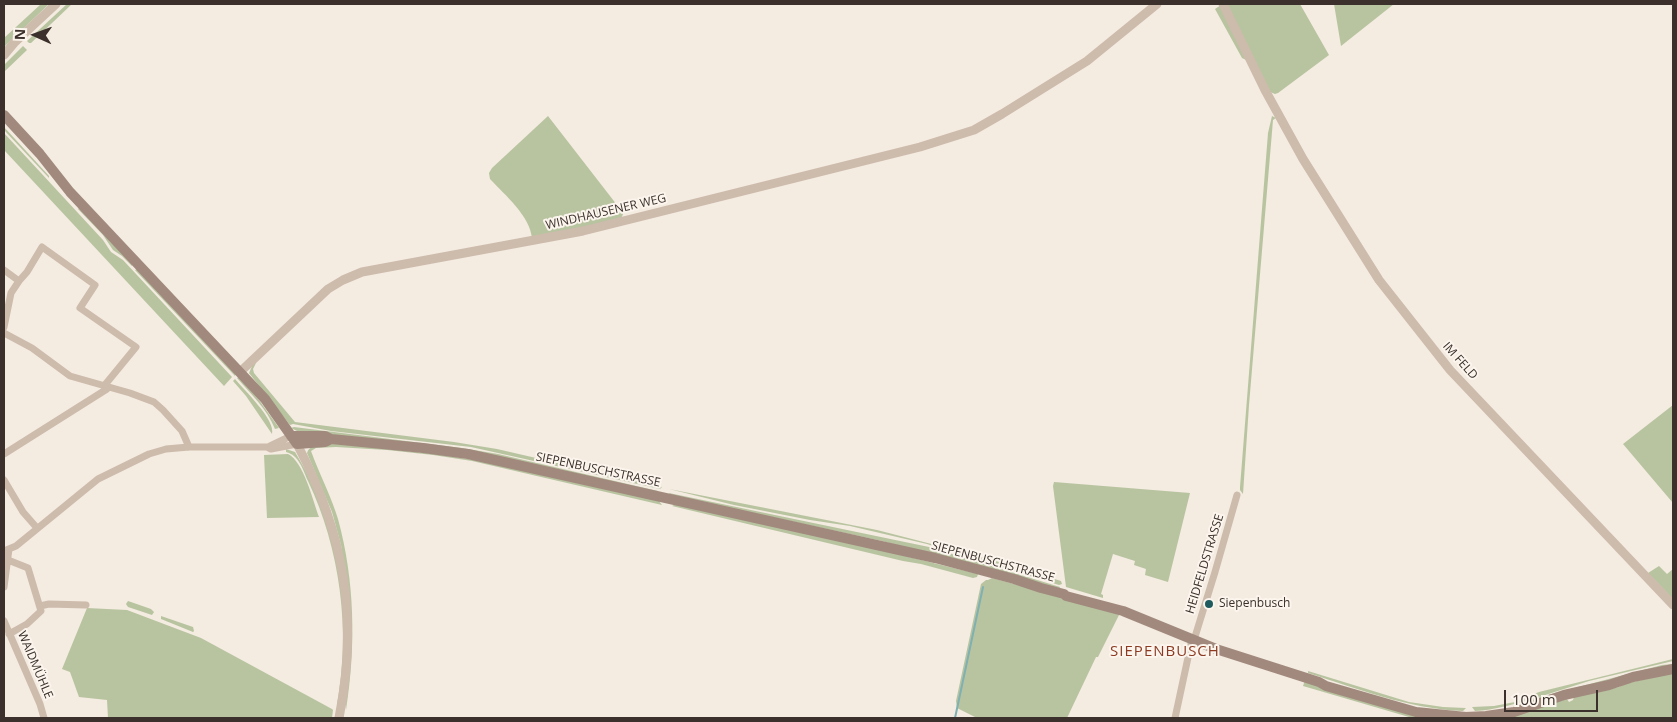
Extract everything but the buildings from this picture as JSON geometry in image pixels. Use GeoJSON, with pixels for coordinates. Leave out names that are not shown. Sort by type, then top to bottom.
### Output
{"type":"FeatureCollection","features":[{"type":"Feature","properties":{"kind":"main road"},"geometry":{"type":"LineString","coordinates":[[4,115],[40,154],[62,184],[265,399],[294,440]]}},
{"type":"Feature","properties":{"kind":"main road"},"geometry":{"type":"LineString","coordinates":[[4,124],[51,175],[62,184]]}},
{"type":"Feature","properties":{"kind":"main road","name":"SIEPENBUSCHSTRASSE"},"geometry":{"type":"LineString","coordinates":[[294,440],[325,436],[331,440],[468,454],[935,558],[1123,611],[1231,654],[1319,682],[1326,686],[1407,710],[1429,714],[1466,717],[1514,712],[1564,695],[1673,669]]}},
{"type":"Feature","properties":{"kind":"street"},"geometry":{"type":"LineString","coordinates":[[4,55],[14,43],[56,4]]}},
{"type":"Feature","properties":{"kind":"street","name":"WINDHAUSENER WEG"},"geometry":{"type":"LineString","coordinates":[[240,372],[328,289],[362,272],[560,236],[952,138],[974,130],[1087,61],[1157,4]]}},
{"type":"Feature","properties":{"kind":"street","name":"IM FELD"},"geometry":{"type":"LineString","coordinates":[[1223,4],[1271,101],[1303,159],[1379,280],[1450,370],[1673,605]]}},
{"type":"Feature","properties":{"kind":"street"},"geometry":{"type":"LineString","coordinates":[[4,50],[14,43]]}},
{"type":"Feature","properties":{"kind":"street"},"geometry":{"type":"LineString","coordinates":[[4,327],[10,298],[42,247],[95,285],[80,308],[136,347],[106,386],[106,389],[4,454]]}},
{"type":"Feature","properties":{"kind":"street"},"geometry":{"type":"LineString","coordinates":[[4,270],[19,281]]}},
{"type":"Feature","properties":{"kind":"street"},"geometry":{"type":"LineString","coordinates":[[4,333],[32,348],[70,376],[142,397],[160,406],[182,431],[188,446]]}},
{"type":"Feature","properties":{"kind":"street"},"geometry":{"type":"LineString","coordinates":[[4,586],[8,560],[6,550],[16,546],[83,490],[106,475],[149,454],[166,449],[188,446],[268,448],[294,440],[319,490],[340,556],[348,644],[345,682],[339,718]]}},
{"type":"Feature","properties":{"kind":"street"},"geometry":{"type":"LineString","coordinates":[[4,480],[23,512],[37,528]]}},
{"type":"Feature","properties":{"kind":"street","name":"HEIDFELDSTRASSE"},"geometry":{"type":"LineString","coordinates":[[1175,718],[1193,639],[1216,570],[1237,494]]}},
{"type":"Feature","properties":{"kind":"street"},"geometry":{"type":"LineString","coordinates":[[6,630],[27,624],[41,611],[28,568],[8,560]]}},
{"type":"Feature","properties":{"kind":"street"},"geometry":{"type":"LineString","coordinates":[[40,606],[49,604],[86,606]]}},
{"type":"Feature","properties":{"kind":"street","name":"WAIDMÜHLE"},"geometry":{"type":"LineString","coordinates":[[4,621],[6,630],[40,704],[44,718]]}},
{"type":"Feature","properties":{"kind":"green space"},"geometry":{"type":"Polygon","coordinates":[[[41,4],[49,4],[4,47],[4,38],[41,4]]]}},
{"type":"Feature","properties":{"kind":"green space"},"geometry":{"type":"Polygon","coordinates":[[[67,4],[72,4],[31,43],[27,41],[67,4]]]}},
{"type":"Feature","properties":{"kind":"green space"},"geometry":{"type":"Polygon","coordinates":[[[1227,4],[1300,4],[1329,55],[1278,93],[1270,92],[1227,4]]]}},
{"type":"Feature","properties":{"kind":"green space"},"geometry":{"type":"Polygon","coordinates":[[[1334,4],[1394,4],[1341,46],[1334,4]]]}},
{"type":"Feature","properties":{"kind":"green space"},"geometry":{"type":"Polygon","coordinates":[[[1221,5],[1246,60],[1242,58],[1215,9],[1221,5]]]}},
{"type":"Feature","properties":{"kind":"green space"},"geometry":{"type":"Polygon","coordinates":[[[23,46],[27,50],[4,72],[4,65],[23,46]]]}},
{"type":"Feature","properties":{"kind":"green space"},"geometry":{"type":"Polygon","coordinates":[[[548,116],[617,205],[623,214],[621,219],[532,238],[527,222],[522,214],[490,179],[489,173],[492,168],[548,116]]]}},
{"type":"Feature","properties":{"kind":"green space"},"geometry":{"type":"Polygon","coordinates":[[[1272,116],[1276,118],[1273,120],[1243,494],[1240,487],[1268,133],[1272,116]]]}},
{"type":"Feature","properties":{"kind":"green space"},"geometry":{"type":"Polygon","coordinates":[[[4,127],[49,176],[49,178],[4,130],[4,127]]]}},
{"type":"Feature","properties":{"kind":"green space"},"geometry":{"type":"Polygon","coordinates":[[[4,133],[103,240],[111,252],[123,260],[232,377],[224,386],[4,150],[4,133]]]}},
{"type":"Feature","properties":{"kind":"green space"},"geometry":{"type":"Polygon","coordinates":[[[79,208],[132,266],[113,250],[103,235],[79,208]]]}},
{"type":"Feature","properties":{"kind":"green space"},"geometry":{"type":"Polygon","coordinates":[[[137,269],[236,373],[235,376],[135,270],[137,269]]]}},
{"type":"Feature","properties":{"kind":"green space"},"geometry":{"type":"Polygon","coordinates":[[[256,363],[253,369],[254,373],[295,422],[497,449],[662,487],[660,489],[471,447],[290,425],[249,373],[253,364],[256,363]]]}},
{"type":"Feature","properties":{"kind":"green space"},"geometry":{"type":"Polygon","coordinates":[[[239,377],[259,400],[279,428],[275,429],[263,408],[237,378],[239,377]]]}},
{"type":"Feature","properties":{"kind":"green space"},"geometry":{"type":"Polygon","coordinates":[[[235,379],[264,413],[272,428],[272,434],[246,396],[233,381],[235,379]]]}},
{"type":"Feature","properties":{"kind":"green space"},"geometry":{"type":"Polygon","coordinates":[[[1673,405],[1673,503],[1623,444],[1673,405]]]}},
{"type":"Feature","properties":{"kind":"green space"},"geometry":{"type":"Polygon","coordinates":[[[291,428],[498,454],[658,491],[297,431],[291,428]]]}},
{"type":"Feature","properties":{"kind":"green space"},"geometry":{"type":"Polygon","coordinates":[[[325,444],[343,444],[463,457],[659,501],[662,505],[472,461],[433,455],[336,447],[316,448],[311,451],[338,519],[348,566],[351,590],[352,638],[346,710],[345,572],[341,545],[332,512],[307,453],[312,447],[325,444]]]}},
{"type":"Feature","properties":{"kind":"green space"},"geometry":{"type":"Polygon","coordinates":[[[286,449],[295,452],[317,495],[333,544],[338,569],[342,594],[344,642],[339,703],[337,704],[343,648],[340,590],[335,562],[319,507],[304,472],[294,456],[286,452],[286,449]]]}},
{"type":"Feature","properties":{"kind":"green space"},"geometry":{"type":"Polygon","coordinates":[[[288,454],[294,458],[303,473],[319,517],[267,518],[264,455],[288,454]]]}},
{"type":"Feature","properties":{"kind":"green space"},"geometry":{"type":"Polygon","coordinates":[[[1054,482],[1190,493],[1168,582],[1145,575],[1146,569],[1134,565],[1135,561],[1113,554],[1101,594],[1103,598],[1066,587],[1054,482]]]}},
{"type":"Feature","properties":{"kind":"green space"},"geometry":{"type":"Polygon","coordinates":[[[669,489],[877,530],[986,558],[1061,581],[1062,584],[1059,585],[927,544],[850,526],[734,505],[669,489]]]}},
{"type":"Feature","properties":{"kind":"green space"},"geometry":{"type":"Polygon","coordinates":[[[669,493],[929,547],[1060,587],[1059,589],[882,541],[670,495],[669,493]]]}},
{"type":"Feature","properties":{"kind":"green space"},"geometry":{"type":"Polygon","coordinates":[[[676,504],[824,536],[978,574],[977,577],[973,578],[921,564],[672,506],[676,504]]]}},
{"type":"Feature","properties":{"kind":"green space"},"geometry":{"type":"Polygon","coordinates":[[[1659,566],[1667,574],[1673,569],[1673,599],[1648,573],[1659,566]]]}},
{"type":"Feature","properties":{"kind":"green space"},"geometry":{"type":"Polygon","coordinates":[[[992,578],[1120,613],[1098,657],[1096,657],[1067,718],[977,718],[957,708],[956,701],[981,584],[992,578]]]}},
{"type":"Feature","properties":{"kind":"green space"},"geometry":{"type":"Polygon","coordinates":[[[128,601],[151,609],[154,612],[152,615],[128,607],[126,604],[128,601]]]}},
{"type":"Feature","properties":{"kind":"green space"},"geometry":{"type":"Polygon","coordinates":[[[87,608],[127,610],[201,638],[332,709],[332,718],[108,718],[107,700],[79,697],[70,672],[62,669],[87,608]]]}},
{"type":"Feature","properties":{"kind":"green space"},"geometry":{"type":"Polygon","coordinates":[[[161,616],[193,627],[194,631],[161,619],[161,616]]]}},
{"type":"Feature","properties":{"kind":"green space"},"geometry":{"type":"Polygon","coordinates":[[[1673,659],[1673,661],[1589,681],[1536,698],[1662,665],[1673,664],[1673,666],[1515,707],[1533,699],[1475,711],[1472,707],[1494,706],[1515,702],[1539,692],[1673,659]]]}},
{"type":"Feature","properties":{"kind":"green space"},"geometry":{"type":"Polygon","coordinates":[[[1308,671],[1409,702],[1466,708],[1463,711],[1404,702],[1365,692],[1308,673],[1308,671]]]}},
{"type":"Feature","properties":{"kind":"green space"},"geometry":{"type":"Polygon","coordinates":[[[1673,673],[1673,718],[1497,718],[1567,699],[1569,702],[1574,697],[1673,673]]]}},
{"type":"Feature","properties":{"kind":"green space"},"geometry":{"type":"Polygon","coordinates":[[[1305,680],[1434,718],[1409,717],[1303,686],[1305,680]]]}},
{"type":"Feature","properties":{"kind":"waterway"},"geometry":{"type":"LineString","coordinates":[[955,718],[983,587]]}},
{"type":"Feature","properties":{"kind":"place","name":"Siepenbusch"},"geometry":{"type":"Point","coordinates":[1209,604]}},
{"type":"Feature","properties":{"kind":"district","name":"SIEPENBUSCH"},"geometry":{"type":"Point","coordinates":[1165,652]}}]}
